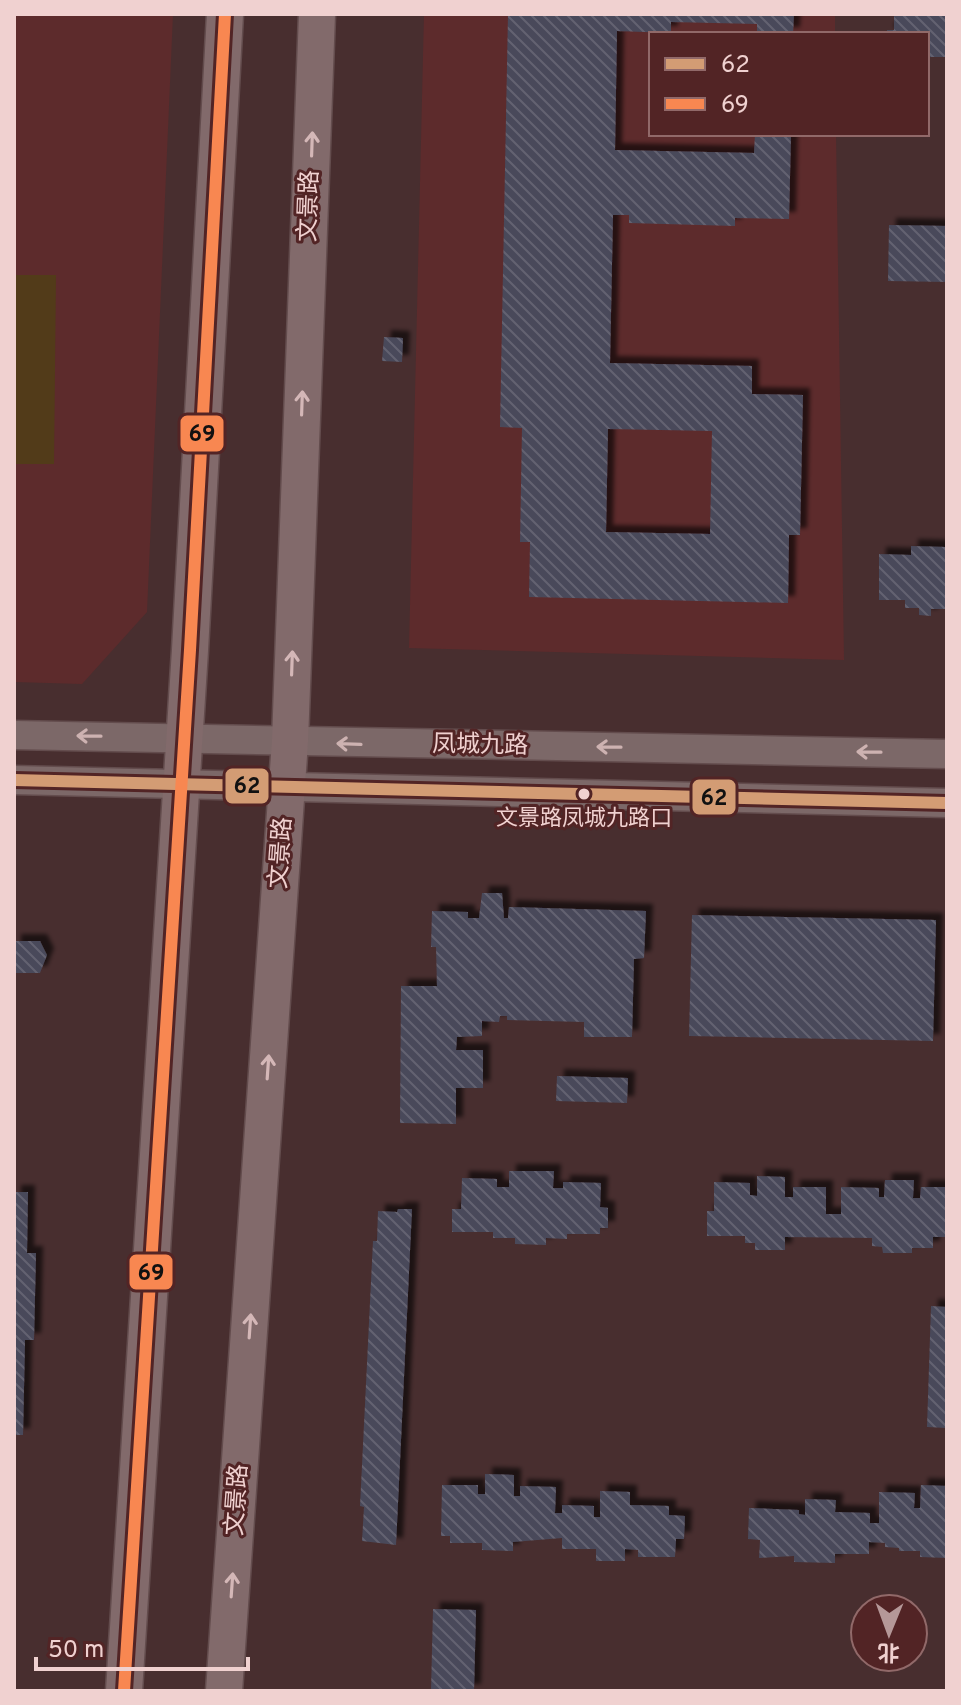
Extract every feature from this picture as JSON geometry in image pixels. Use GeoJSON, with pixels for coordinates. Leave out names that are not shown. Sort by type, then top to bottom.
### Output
{"type":"FeatureCollection","features":[{"type":"Feature","properties":{"kind":"main road"},"geometry":{"type":"LineString","coordinates":[[124,1691],[182,784],[225,14]]}},
{"type":"Feature","properties":{"kind":"main road","name":"文景路"},"geometry":{"type":"LineString","coordinates":[[224,1691],[290,741],[317,14]]}},
{"type":"Feature","properties":{"kind":"street","name":"凤城九路"},"geometry":{"type":"LineString","coordinates":[[14,735],[947,754]]}},
{"type":"Feature","properties":{"kind":"street","name":"凤城九路"},"geometry":{"type":"LineString","coordinates":[[14,780],[947,803]]}},
{"type":"Feature","properties":{"kind":"shaded area"},"geometry":{"type":"Polygon","coordinates":[[[14,14],[173,14],[147,612],[82,684],[14,682],[14,14]]]}},
{"type":"Feature","properties":{"kind":"shaded area"},"geometry":{"type":"Polygon","coordinates":[[[424,14],[835,14],[835,32],[649,32],[649,136],[836,136],[844,660],[409,648],[424,14]]]}},
{"type":"Feature","properties":{"kind":"shaded area"},"geometry":{"type":"Polygon","coordinates":[[[14,275],[56,275],[54,464],[14,464],[14,275]]]}},
{"type":"Feature","properties":{"kind":"building"},"geometry":{"type":"Polygon","coordinates":[[[508,14],[794,14],[793,32],[757,32],[757,24],[671,22],[671,32],[617,31],[615,150],[754,153],[755,136],[791,136],[789,219],[735,218],[735,226],[629,223],[629,215],[613,215],[610,363],[752,366],[752,394],[803,395],[800,535],[789,535],[788,603],[529,597],[530,542],[520,542],[522,428],[500,427],[508,14]],[[608,429],[606,532],[710,534],[712,431],[608,429]]]}},
{"type":"Feature","properties":{"kind":"building"},"geometry":{"type":"Polygon","coordinates":[[[894,14],[947,14],[947,57],[929,57],[929,32],[887,32],[894,30],[894,14]]]}},
{"type":"Feature","properties":{"kind":"building"},"geometry":{"type":"Polygon","coordinates":[[[889,225],[947,226],[947,282],[888,281],[889,225]]]}},
{"type":"Feature","properties":{"kind":"building"},"geometry":{"type":"Polygon","coordinates":[[[384,337],[403,338],[402,362],[382,361],[384,337]]]}},
{"type":"Feature","properties":{"kind":"building"},"geometry":{"type":"Polygon","coordinates":[[[911,546],[945,547],[947,609],[931,609],[931,616],[919,615],[919,608],[905,608],[905,600],[879,600],[879,554],[911,555],[911,546]]]}},
{"type":"Feature","properties":{"kind":"building"},"geometry":{"type":"Polygon","coordinates":[[[482,893],[502,893],[504,918],[508,918],[509,907],[646,911],[644,958],[634,959],[632,1037],[584,1037],[584,1022],[507,1020],[507,1016],[500,1016],[499,1022],[482,1021],[482,1036],[457,1037],[456,1050],[483,1050],[483,1088],[456,1088],[456,1124],[400,1123],[401,986],[437,986],[436,947],[431,947],[432,911],[468,912],[468,918],[479,918],[482,893]]]}},
{"type":"Feature","properties":{"kind":"building"},"geometry":{"type":"Polygon","coordinates":[[[692,915],[936,920],[933,1041],[689,1036],[692,915]]]}},
{"type":"Feature","properties":{"kind":"building"},"geometry":{"type":"Polygon","coordinates":[[[14,941],[40,941],[47,955],[40,973],[14,973],[14,941]]]}},
{"type":"Feature","properties":{"kind":"building"},"geometry":{"type":"Polygon","coordinates":[[[557,1076],[628,1078],[627,1103],[556,1101],[557,1076]]]}},
{"type":"Feature","properties":{"kind":"building"},"geometry":{"type":"Polygon","coordinates":[[[509,1171],[554,1171],[553,1188],[563,1188],[563,1182],[601,1183],[600,1207],[608,1208],[608,1228],[600,1228],[600,1234],[567,1234],[567,1239],[546,1238],[546,1245],[515,1244],[515,1238],[493,1238],[493,1232],[452,1232],[452,1209],[461,1209],[462,1178],[497,1179],[497,1187],[509,1187],[509,1171]]]}},
{"type":"Feature","properties":{"kind":"building"},"geometry":{"type":"Polygon","coordinates":[[[757,1176],[785,1177],[785,1197],[793,1197],[793,1187],[826,1187],[826,1214],[841,1214],[841,1187],[879,1188],[879,1197],[884,1197],[885,1180],[914,1180],[913,1198],[920,1198],[921,1187],[947,1187],[947,1237],[933,1237],[933,1248],[912,1248],[912,1253],[883,1253],[882,1247],[872,1246],[872,1238],[785,1237],[785,1250],[755,1250],[755,1243],[745,1243],[745,1236],[707,1236],[707,1211],[714,1211],[714,1182],[750,1183],[750,1195],[757,1196],[757,1176]]]}},
{"type":"Feature","properties":{"kind":"building"},"geometry":{"type":"Polygon","coordinates":[[[14,1192],[28,1192],[27,1253],[36,1253],[34,1340],[25,1340],[23,1435],[14,1435],[14,1192]]]}},
{"type":"Feature","properties":{"kind":"building"},"geometry":{"type":"Polygon","coordinates":[[[398,1209],[412,1209],[396,1545],[362,1541],[364,1507],[360,1506],[373,1241],[377,1241],[378,1211],[397,1212],[398,1209]]]}},
{"type":"Feature","properties":{"kind":"building"},"geometry":{"type":"Polygon","coordinates":[[[931,1306],[947,1307],[946,1428],[927,1427],[931,1306]]]}},
{"type":"Feature","properties":{"kind":"building"},"geometry":{"type":"Polygon","coordinates":[[[485,1474],[514,1475],[514,1496],[520,1496],[520,1486],[556,1487],[555,1513],[562,1513],[562,1505],[594,1506],[594,1517],[600,1517],[600,1491],[630,1492],[630,1505],[669,1506],[669,1515],[685,1516],[684,1539],[676,1539],[675,1557],[638,1557],[638,1550],[625,1549],[625,1561],[596,1561],[596,1549],[562,1549],[562,1538],[513,1542],[513,1551],[482,1550],[482,1543],[450,1543],[450,1536],[441,1536],[442,1485],[478,1485],[478,1494],[485,1494],[485,1474]]]}},
{"type":"Feature","properties":{"kind":"building"},"geometry":{"type":"Polygon","coordinates":[[[921,1485],[947,1486],[947,1558],[920,1557],[920,1551],[899,1551],[899,1548],[885,1547],[885,1543],[869,1542],[869,1554],[835,1554],[835,1563],[794,1562],[794,1556],[759,1558],[760,1540],[748,1539],[749,1508],[799,1510],[799,1514],[805,1515],[805,1499],[836,1500],[835,1512],[870,1513],[870,1523],[879,1523],[879,1492],[915,1493],[914,1508],[920,1508],[921,1485]]]}},
{"type":"Feature","properties":{"kind":"building"},"geometry":{"type":"Polygon","coordinates":[[[433,1609],[476,1610],[474,1691],[431,1691],[433,1609]]]}},
{"type":"Feature","properties":{"kind":"transit line","name":"69"},"geometry":{"type":"LineString","coordinates":[[124,1691],[190,650],[225,14]]}},
{"type":"Feature","properties":{"kind":"transit line","name":"62"},"geometry":{"type":"LineString","coordinates":[[14,780],[947,803]]}},
{"type":"Feature","properties":{"kind":"place","name":"文景路凤城九路口"},"geometry":{"type":"Point","coordinates":[584,794]}}]}
